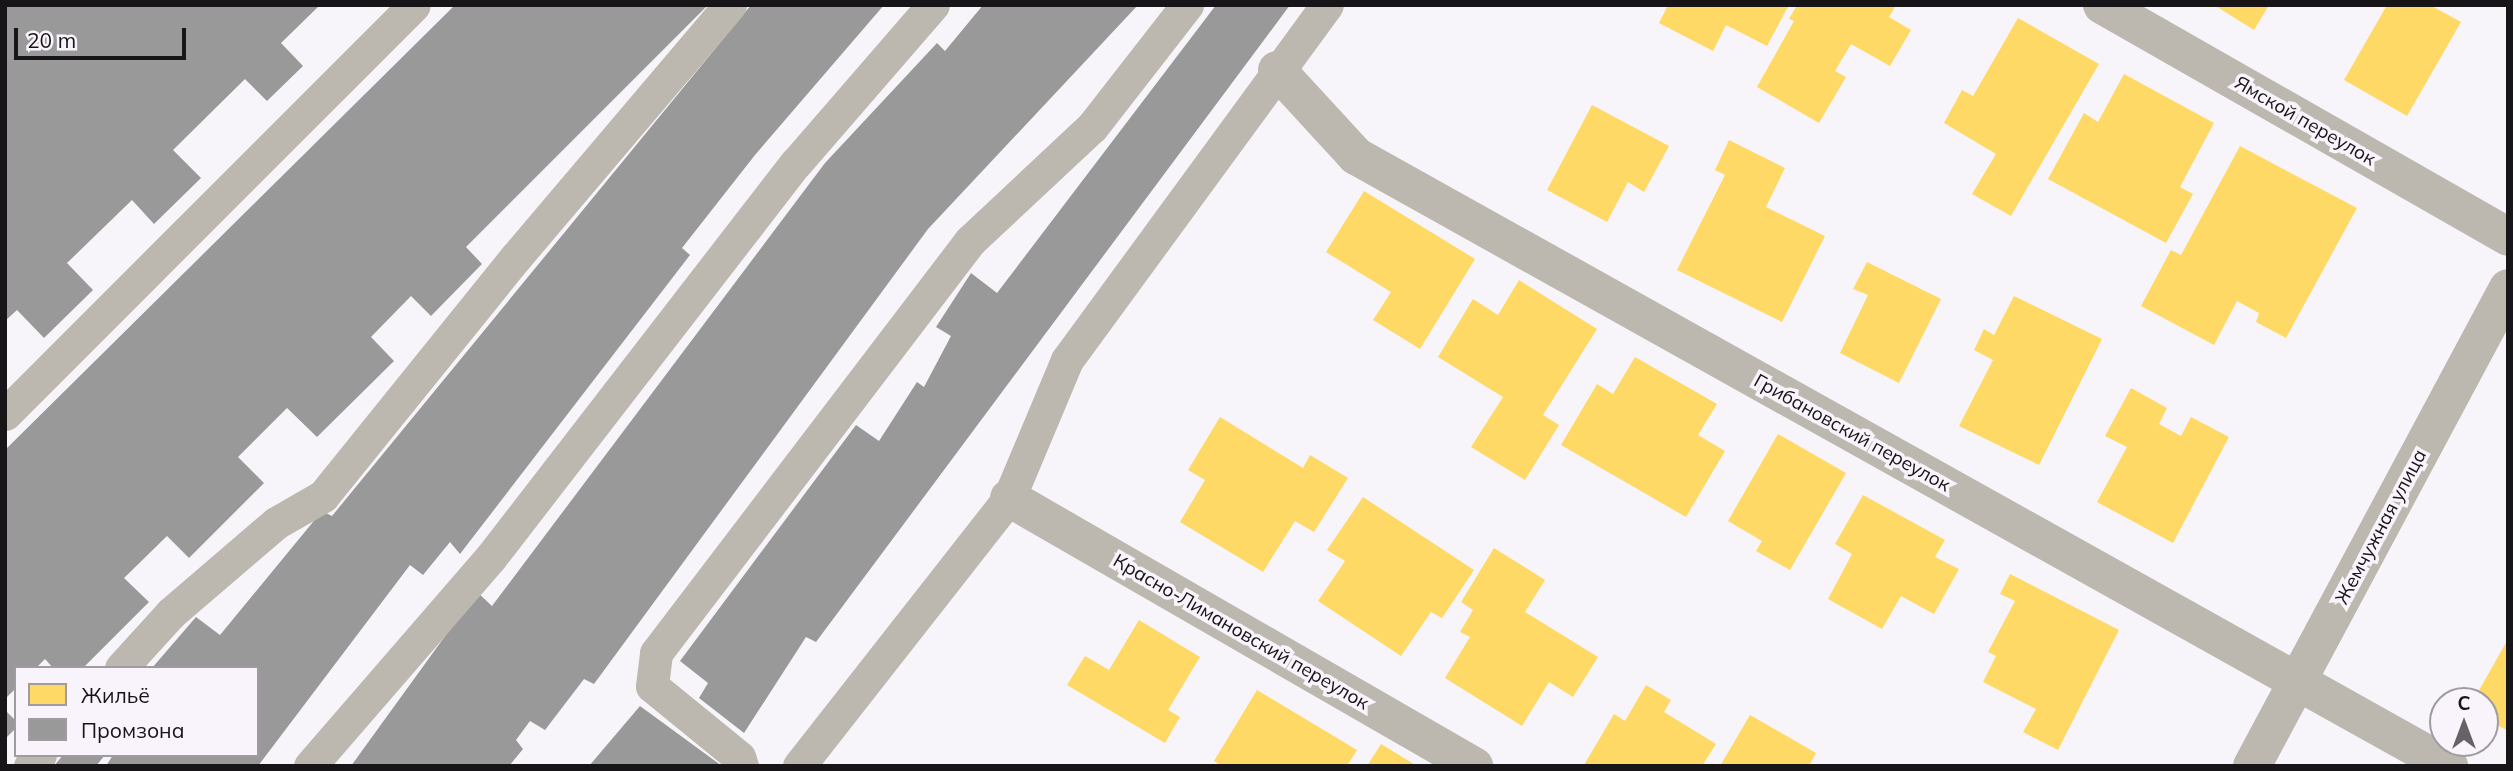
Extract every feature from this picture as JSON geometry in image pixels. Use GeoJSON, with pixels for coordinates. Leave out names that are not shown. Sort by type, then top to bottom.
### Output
{"type":"FeatureCollection","features":[{"type":"Feature","properties":{"kind":"street","name":"Ямской переулок"},"geometry":{"type":"LineString","coordinates":[[2102,5],[2508,237]]}},
{"type":"Feature","properties":{"kind":"street","name":"Грибановский переулок"},"geometry":{"type":"LineString","coordinates":[[1277,70],[1356,156],[2449,766]]}},
{"type":"Feature","properties":{"kind":"street","name":"Жемчужная улица"},"geometry":{"type":"LineString","coordinates":[[2252,766],[2508,288]]}},
{"type":"Feature","properties":{"kind":"street","name":"Красно-Лимановский переулок"},"geometry":{"type":"LineString","coordinates":[[1009,498],[1474,766]]}},
{"type":"Feature","properties":{"kind":"lane"},"geometry":{"type":"LineString","coordinates":[[5,414],[414,5]]}},
{"type":"Feature","properties":{"kind":"lane"},"geometry":{"type":"LineString","coordinates":[[123,666],[171,613],[276,523],[323,496],[516,257],[730,5]]}},
{"type":"Feature","properties":{"kind":"lane"},"geometry":{"type":"LineString","coordinates":[[310,766],[491,557],[796,163],[933,5]]}},
{"type":"Feature","properties":{"kind":"lane"},"geometry":{"type":"LineString","coordinates":[[742,766],[739,757],[652,686],[656,653],[970,241],[1092,127],[1187,5]]}},
{"type":"Feature","properties":{"kind":"lane"},"geometry":{"type":"LineString","coordinates":[[799,766],[1009,498],[1067,360],[1326,5]]}},
{"type":"Feature","properties":{"kind":"building: Жильё"},"geometry":{"type":"Polygon","coordinates":[[[1668,5],[1789,5],[1767,46],[1726,25],[1713,51],[1659,23],[1668,5]]]}},
{"type":"Feature","properties":{"kind":"building: Жильё"},"geometry":{"type":"Polygon","coordinates":[[[1797,5],[1896,5],[1889,17],[1911,30],[1890,66],[1851,44],[1835,71],[1846,77],[1819,123],[1757,87],[1794,21],[1789,19],[1797,5]]]}},
{"type":"Feature","properties":{"kind":"building: Жильё"},"geometry":{"type":"Polygon","coordinates":[[[2214,5],[2269,5],[2254,30],[2214,5]]]}},
{"type":"Feature","properties":{"kind":"building: Жильё"},"geometry":{"type":"Polygon","coordinates":[[[2387,5],[2430,5],[2461,22],[2407,116],[2344,80],[2387,5]]]}},
{"type":"Feature","properties":{"kind":"building: Жильё"},"geometry":{"type":"Polygon","coordinates":[[[2018,18],[2099,64],[2011,216],[1972,194],[1996,154],[1944,123],[1962,90],[1973,96],[2018,18]]]}},
{"type":"Feature","properties":{"kind":"building: Жильё"},"geometry":{"type":"Polygon","coordinates":[[[2124,74],[2214,123],[2180,187],[2193,194],[2166,243],[2048,179],[2084,113],[2098,122],[2124,74]]]}},
{"type":"Feature","properties":{"kind":"building: Жильё"},"geometry":{"type":"Polygon","coordinates":[[[1592,105],[1669,146],[1644,192],[1628,182],[1607,222],[1547,190],[1592,105]]]}},
{"type":"Feature","properties":{"kind":"building: Жильё"},"geometry":{"type":"Polygon","coordinates":[[[1729,140],[1785,168],[1766,207],[1825,236],[1782,322],[1677,270],[1725,175],[1715,170],[1729,140]]]}},
{"type":"Feature","properties":{"kind":"building: Жильё"},"geometry":{"type":"Polygon","coordinates":[[[2240,146],[2357,208],[2286,338],[2256,322],[2259,313],[2237,301],[2214,345],[2141,306],[2171,250],[2181,255],[2240,146]]]}},
{"type":"Feature","properties":{"kind":"building: Жильё"},"geometry":{"type":"Polygon","coordinates":[[[1364,191],[1475,259],[1420,349],[1373,320],[1391,292],[1326,252],[1364,191]]]}},
{"type":"Feature","properties":{"kind":"building: Жильё"},"geometry":{"type":"Polygon","coordinates":[[[1867,262],[1941,299],[1899,383],[1840,353],[1868,295],[1853,289],[1867,262]]]}},
{"type":"Feature","properties":{"kind":"building: Жильё"},"geometry":{"type":"Polygon","coordinates":[[[1519,280],[1597,329],[1543,415],[1559,425],[1525,480],[1471,447],[1503,397],[1438,357],[1473,299],[1498,315],[1519,280]]]}},
{"type":"Feature","properties":{"kind":"building: Жильё"},"geometry":{"type":"Polygon","coordinates":[[[2014,296],[2102,339],[2039,465],[1959,426],[1993,360],[1974,350],[1984,329],[1994,335],[2014,296]]]}},
{"type":"Feature","properties":{"kind":"building: Жильё"},"geometry":{"type":"Polygon","coordinates":[[[1635,357],[1717,404],[1698,435],[1725,451],[1686,517],[1561,445],[1597,384],[1613,394],[1635,357]]]}},
{"type":"Feature","properties":{"kind":"building: Жильё"},"geometry":{"type":"Polygon","coordinates":[[[2131,388],[2167,408],[2159,424],[2181,436],[2191,417],[2229,437],[2173,543],[2097,502],[2127,447],[2105,436],[2131,388]]]}},
{"type":"Feature","properties":{"kind":"building: Жильё"},"geometry":{"type":"Polygon","coordinates":[[[1220,417],[1303,468],[1310,455],[1348,478],[1314,532],[1295,521],[1263,572],[1180,522],[1205,480],[1188,470],[1220,417]]]}},
{"type":"Feature","properties":{"kind":"building: Жильё"},"geometry":{"type":"Polygon","coordinates":[[[1778,434],[1846,473],[1790,570],[1756,551],[1762,541],[1728,521],[1778,434]]]}},
{"type":"Feature","properties":{"kind":"building: Жильё"},"geometry":{"type":"Polygon","coordinates":[[[1863,495],[1945,540],[1935,557],[1959,569],[1934,614],[1901,596],[1882,629],[1828,599],[1852,554],[1835,544],[1863,495]]]}},
{"type":"Feature","properties":{"kind":"building: Жильё"},"geometry":{"type":"Polygon","coordinates":[[[1363,497],[1474,570],[1442,618],[1431,612],[1401,656],[1318,601],[1345,561],[1327,550],[1363,497]]]}},
{"type":"Feature","properties":{"kind":"building: Жильё"},"geometry":{"type":"Polygon","coordinates":[[[1494,548],[1545,580],[1525,612],[1598,657],[1573,697],[1549,682],[1522,726],[1445,678],[1470,637],[1460,632],[1473,610],[1461,602],[1494,548]]]}},
{"type":"Feature","properties":{"kind":"building: Жильё"},"geometry":{"type":"Polygon","coordinates":[[[2010,574],[2119,630],[2058,750],[2023,732],[2036,709],[1983,682],[1996,656],[1988,652],[2015,601],[2000,594],[2010,574]]]}},
{"type":"Feature","properties":{"kind":"building: Жильё"},"geometry":{"type":"Polygon","coordinates":[[[1139,620],[1200,657],[1168,710],[1180,717],[1165,743],[1067,685],[1085,656],[1109,670],[1139,620]]]}},
{"type":"Feature","properties":{"kind":"building: Жильё"},"geometry":{"type":"Polygon","coordinates":[[[2508,639],[2508,731],[2499,726],[2499,687],[2481,687],[2508,639]]]}},
{"type":"Feature","properties":{"kind":"building: Жильё"},"geometry":{"type":"Polygon","coordinates":[[[1646,685],[1671,700],[1664,712],[1716,744],[1702,766],[1584,765],[1614,714],[1625,721],[1646,685]]]}},
{"type":"Feature","properties":{"kind":"building: Жильё"},"geometry":{"type":"Polygon","coordinates":[[[1257,690],[1357,750],[1347,766],[1222,766],[1214,761],[1257,690]]]}},
{"type":"Feature","properties":{"kind":"building: Жильё"},"geometry":{"type":"Polygon","coordinates":[[[1750,715],[1816,753],[1809,766],[1720,766],[1750,715]]]}},
{"type":"Feature","properties":{"kind":"building: Жильё"},"geometry":{"type":"Polygon","coordinates":[[[1381,744],[1417,766],[1367,766],[1381,744]]]}},
{"type":"Feature","properties":{"kind":"building: Промзона"},"geometry":{"type":"Polygon","coordinates":[[[5,5],[320,5],[281,43],[303,66],[267,101],[245,79],[173,150],[201,178],[154,224],[132,200],[67,263],[93,290],[44,338],[17,310],[5,321],[5,5]]]}},
{"type":"Feature","properties":{"kind":"building: Промзона"},"geometry":{"type":"Polygon","coordinates":[[[455,5],[708,5],[466,247],[482,264],[431,316],[411,296],[371,337],[394,361],[317,437],[287,408],[238,457],[264,483],[189,558],[167,536],[124,578],[149,602],[85,666],[51,666],[45,659],[38,666],[14,666],[14,690],[5,699],[5,450],[455,5]]]}},
{"type":"Feature","properties":{"kind":"building: Промзона"},"geometry":{"type":"Polygon","coordinates":[[[751,5],[884,5],[755,155],[682,248],[690,255],[460,554],[450,542],[423,575],[410,565],[258,766],[106,766],[112,757],[259,757],[259,666],[154,666],[196,617],[220,635],[322,511],[332,516],[751,5]]]}},
{"type":"Feature","properties":{"kind":"building: Промзона"},"geometry":{"type":"Polygon","coordinates":[[[983,5],[1138,5],[928,229],[594,684],[584,679],[545,730],[530,721],[516,740],[523,749],[509,766],[351,766],[477,592],[492,606],[825,163],[937,43],[945,51],[983,5]]]}},
{"type":"Feature","properties":{"kind":"building: Промзона"},"geometry":{"type":"Polygon","coordinates":[[[1216,5],[1290,5],[816,642],[806,637],[744,733],[699,698],[708,683],[680,661],[856,425],[879,441],[917,382],[924,387],[951,336],[936,327],[971,273],[997,293],[1216,5]]]}},
{"type":"Feature","properties":{"kind":"building: Промзона"},"geometry":{"type":"Polygon","coordinates":[[[640,706],[722,766],[589,766],[640,706]]]}},
{"type":"Feature","properties":{"kind":"building: Промзона"},"geometry":{"type":"Polygon","coordinates":[[[5,710],[14,719],[14,730],[5,739],[5,710]]]}},
{"type":"Feature","properties":{"kind":"building: Промзона"},"geometry":{"type":"Polygon","coordinates":[[[61,757],[103,757],[96,766],[54,766],[61,757]]]}}]}
